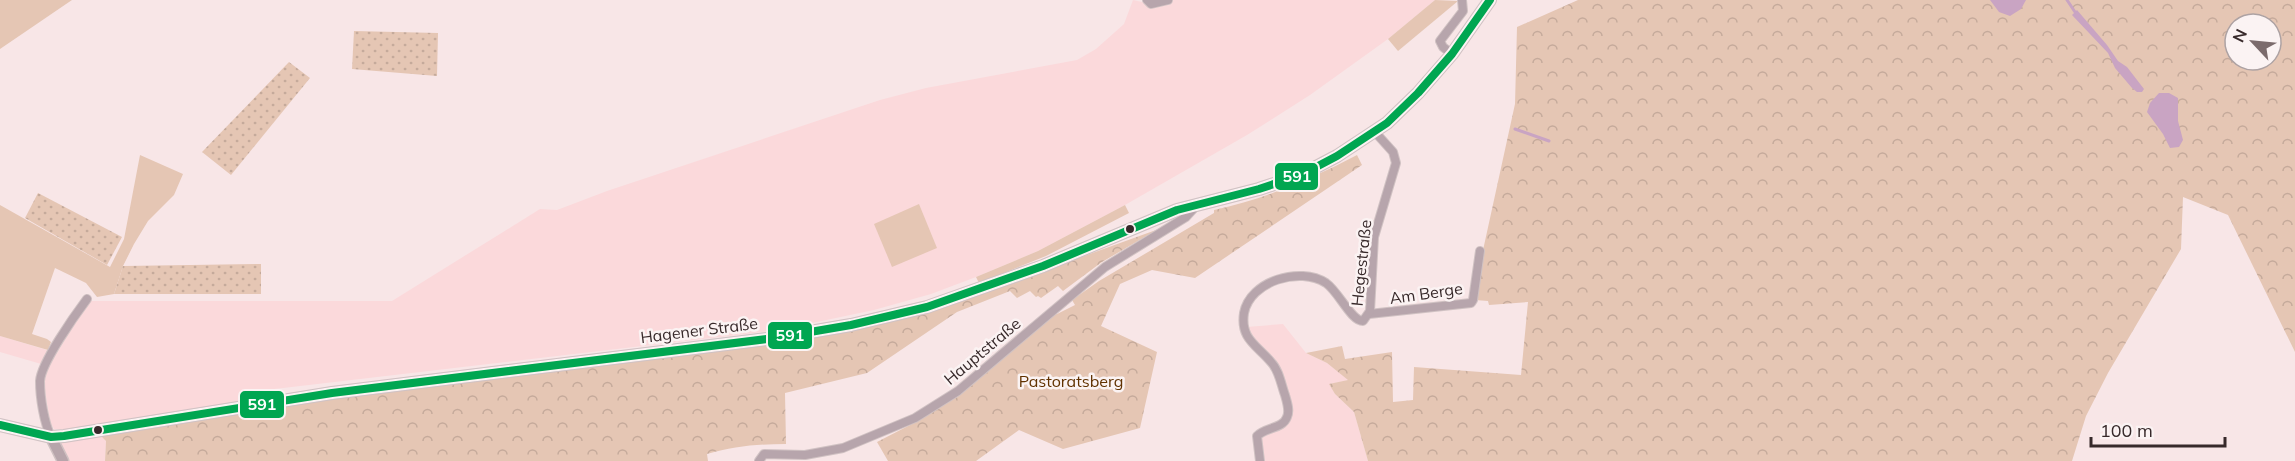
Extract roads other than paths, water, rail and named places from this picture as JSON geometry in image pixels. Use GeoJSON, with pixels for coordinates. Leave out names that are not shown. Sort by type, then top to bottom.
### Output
{"type":"FeatureCollection","features":[{"type":"Feature","properties":{"kind":"main road","name":"Hagener Straße"},"geometry":{"type":"LineString","coordinates":[[0,425],[51,437],[332,393],[728,344],[851,325],[927,307],[1067,257],[1133,227],[1198,203],[1259,189],[1301,175],[1357,145],[1418,93],[1452,54],[1490,0]]}},
{"type":"Feature","properties":{"kind":"street"},"geometry":{"type":"LineString","coordinates":[[1149,2],[1168,0]]}},
{"type":"Feature","properties":{"kind":"street"},"geometry":{"type":"LineString","coordinates":[[1452,54],[1443,47],[1440,41],[1463,11],[1462,0]]}},
{"type":"Feature","properties":{"kind":"street","name":"Hegestraße"},"geometry":{"type":"LineString","coordinates":[[1260,461],[1257,436],[1262,431],[1286,420],[1288,405],[1275,367],[1252,345],[1245,334],[1244,318],[1250,298],[1282,279],[1297,276],[1312,277],[1332,288],[1356,320],[1363,321],[1370,314],[1374,237],[1396,163],[1393,152],[1375,132]]}},
{"type":"Feature","properties":{"kind":"street","name":"Hauptstraße"},"geometry":{"type":"LineString","coordinates":[[759,461],[764,454],[805,455],[843,448],[915,418],[958,391],[1051,310],[1105,267],[1186,217],[1195,210],[1198,203]]}},
{"type":"Feature","properties":{"kind":"street","name":"Am Berge"},"geometry":{"type":"LineString","coordinates":[[1370,314],[1470,303],[1473,300],[1480,251]]}},
{"type":"Feature","properties":{"kind":"street"},"geometry":{"type":"LineString","coordinates":[[63,461],[46,426],[40,381],[50,356],[87,299]]}},
{"type":"Feature","properties":{"kind":"waterway"},"geometry":{"type":"LineString","coordinates":[[2067,0],[2075,12]]}},
{"type":"Feature","properties":{"kind":"waterway"},"geometry":{"type":"LineString","coordinates":[[1515,129],[1549,141]]}},
{"type":"Feature","properties":{"kind":"park label","name":"Pastoratsberg"},"geometry":{"type":"Point","coordinates":[1071,381]}}]}
